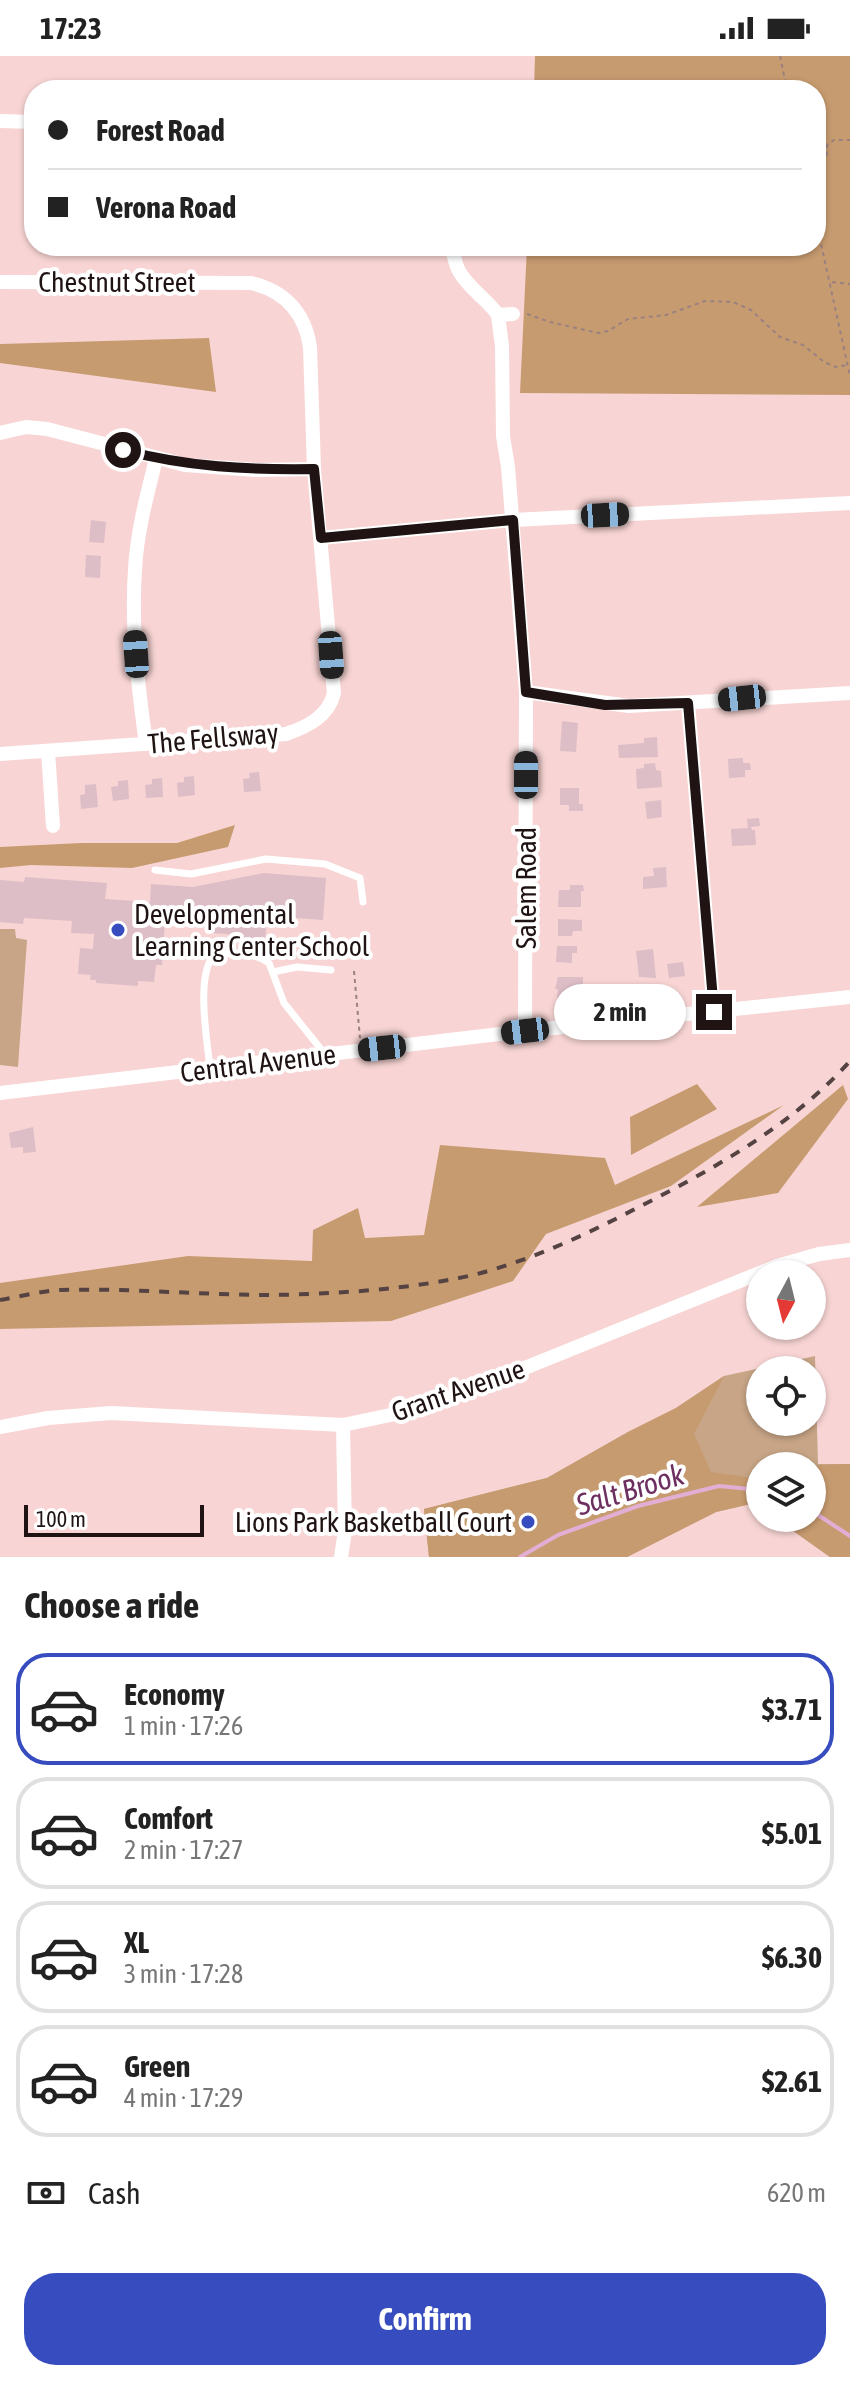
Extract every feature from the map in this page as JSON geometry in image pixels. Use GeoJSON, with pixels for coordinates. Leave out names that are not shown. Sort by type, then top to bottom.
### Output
{"type":"FeatureCollection","features":[{"type":"Feature","properties":{"kind":"street"},"geometry":{"type":"LineString","coordinates":[[0,121],[24,122]]}},
{"type":"Feature","properties":{"kind":"street"},"geometry":{"type":"LineString","coordinates":[[454,256],[460,272],[498,315],[513,314]]}},
{"type":"Feature","properties":{"kind":"street","name":"Chestnut Street"},"geometry":{"type":"LineString","coordinates":[[0,282],[234,282]]}},
{"type":"Feature","properties":{"kind":"street","name":"The Fellsway"},"geometry":{"type":"LineString","coordinates":[[0,754],[286,734],[313,722],[331,704],[334,693],[314,469],[310,347],[303,319],[295,307],[278,293],[251,283],[234,282]]}},
{"type":"Feature","properties":{"kind":"street","name":"Salem Road"},"geometry":{"type":"LineString","coordinates":[[498,315],[502,346],[503,436],[513,520],[526,692],[525,1031]]}},
{"type":"Feature","properties":{"kind":"street"},"geometry":{"type":"LineString","coordinates":[[0,433],[26,427],[47,429],[156,459],[223,468],[314,469]]}},
{"type":"Feature","properties":{"kind":"street"},"geometry":{"type":"LineString","coordinates":[[146,744],[134,635],[135,568],[140,524],[156,459]]}},
{"type":"Feature","properties":{"kind":"street"},"geometry":{"type":"LineString","coordinates":[[321,538],[513,520],[850,503]]}},
{"type":"Feature","properties":{"kind":"street"},"geometry":{"type":"LineString","coordinates":[[526,692],[605,705],[850,693]]}},
{"type":"Feature","properties":{"kind":"street"},"geometry":{"type":"LineString","coordinates":[[688,703],[714,1012]]}},
{"type":"Feature","properties":{"kind":"street"},"geometry":{"type":"LineString","coordinates":[[48,751],[53,826]]}},
{"type":"Feature","properties":{"kind":"street","name":"Central Avenue"},"geometry":{"type":"LineString","coordinates":[[0,1093],[525,1031],[850,997]]}},
{"type":"Feature","properties":{"kind":"street","name":"Grant Avenue"},"geometry":{"type":"LineString","coordinates":[[0,1427],[48,1418],[111,1413],[343,1425],[428,1407],[777,1266],[819,1254],[850,1250]]}},
{"type":"Feature","properties":{"kind":"street"},"geometry":{"type":"LineString","coordinates":[[341,1557],[345,1531],[343,1425]]}},
{"type":"Feature","properties":{"kind":"lane"},"geometry":{"type":"LineString","coordinates":[[155,870],[191,874],[266,859],[325,864],[360,878],[363,902]]}},
{"type":"Feature","properties":{"kind":"lane"},"geometry":{"type":"LineString","coordinates":[[210,1069],[205,980],[209,962],[221,954],[254,955],[269,963],[284,1003],[325,1055]]}},
{"type":"Feature","properties":{"kind":"lane"},"geometry":{"type":"LineString","coordinates":[[273,972],[297,967],[331,970]]}},
{"type":"Feature","properties":{"kind":"path"},"geometry":{"type":"LineString","coordinates":[[780,56],[785,80]]}},
{"type":"Feature","properties":{"kind":"path"},"geometry":{"type":"LineString","coordinates":[[826,158],[827,145],[834,140],[850,140]]}},
{"type":"Feature","properties":{"kind":"path"},"geometry":{"type":"LineString","coordinates":[[823,256],[850,376]]}},
{"type":"Feature","properties":{"kind":"path"},"geometry":{"type":"LineString","coordinates":[[829,282],[850,284]]}},
{"type":"Feature","properties":{"kind":"path"},"geometry":{"type":"LineString","coordinates":[[513,314],[527,314],[598,333],[608,331],[628,319],[666,315],[705,301],[733,302],[751,310],[780,337],[795,340],[824,362],[836,367],[848,365]]}},
{"type":"Feature","properties":{"kind":"path"},"geometry":{"type":"LineString","coordinates":[[354,971],[360,1039]]}},
{"type":"Feature","properties":{"kind":"shaded area"},"geometry":{"type":"Polygon","coordinates":[[[535,56],[850,56],[850,395],[520,393],[527,256],[826,256],[826,80],[534,80],[535,56]]]}},
{"type":"Feature","properties":{"kind":"shaded area"},"geometry":{"type":"Polygon","coordinates":[[[209,338],[216,392],[0,363],[0,344],[209,338]]]}},
{"type":"Feature","properties":{"kind":"shaded area"},"geometry":{"type":"Polygon","coordinates":[[[235,825],[228,847],[132,868],[31,865],[0,868],[0,847],[177,843],[235,825]]]}},
{"type":"Feature","properties":{"kind":"shaded area"},"geometry":{"type":"Polygon","coordinates":[[[0,929],[15,929],[16,938],[27,940],[18,1067],[0,1065],[0,929]]]}},
{"type":"Feature","properties":{"kind":"shaded area"},"geometry":{"type":"Polygon","coordinates":[[[697,1084],[717,1109],[631,1155],[630,1117],[697,1084]]]}},
{"type":"Feature","properties":{"kind":"shaded area"},"geometry":{"type":"Polygon","coordinates":[[[843,1085],[848,1099],[778,1193],[697,1207],[843,1085]]]}},
{"type":"Feature","properties":{"kind":"shaded area"},"geometry":{"type":"Polygon","coordinates":[[[784,1105],[671,1186],[546,1234],[513,1281],[391,1321],[0,1329],[0,1283],[188,1256],[312,1261],[313,1230],[358,1208],[365,1238],[424,1235],[440,1145],[605,1158],[615,1185],[784,1105]]]}},
{"type":"Feature","properties":{"kind":"shaded area"},"geometry":{"type":"Polygon","coordinates":[[[746,1371],[746,1436],[817,1436],[818,1452],[746,1452],[746,1505],[716,1512],[627,1557],[429,1557],[424,1509],[547,1478],[676,1408],[724,1376],[746,1371]]]}},
{"type":"Feature","properties":{"kind":"shaded area"},"geometry":{"type":"Polygon","coordinates":[[[724,1376],[694,1434],[711,1472],[746,1477],[746,1505],[716,1512],[627,1557],[429,1557],[424,1509],[547,1478],[676,1408],[724,1376]]]}},
{"type":"Feature","properties":{"kind":"shaded area"},"geometry":{"type":"Polygon","coordinates":[[[826,1464],[850,1464],[850,1557],[830,1557],[795,1532],[826,1532],[826,1464]]]}},
{"type":"Feature","properties":{"kind":"shaded area"},"geometry":{"type":"Polygon","coordinates":[[[850,1464],[850,1557],[830,1557],[795,1532],[826,1532],[826,1465],[850,1464]]]}},
{"type":"Feature","properties":{"kind":"building"},"geometry":{"type":"Polygon","coordinates":[[[91,520],[106,522],[104,543],[89,542],[91,520]]]}},
{"type":"Feature","properties":{"kind":"building"},"geometry":{"type":"Polygon","coordinates":[[[86,555],[101,556],[100,578],[85,577],[86,555]]]}},
{"type":"Feature","properties":{"kind":"building"},"geometry":{"type":"Polygon","coordinates":[[[562,721],[578,723],[576,752],[560,751],[562,721]]]}},
{"type":"Feature","properties":{"kind":"building"},"geometry":{"type":"Polygon","coordinates":[[[657,737],[658,757],[619,758],[618,745],[644,743],[644,738],[657,737]]]}},
{"type":"Feature","properties":{"kind":"building"},"geometry":{"type":"Polygon","coordinates":[[[743,758],[743,763],[750,763],[751,770],[745,770],[745,777],[729,778],[728,759],[743,758]]]}},
{"type":"Feature","properties":{"kind":"building"},"geometry":{"type":"Polygon","coordinates":[[[655,763],[656,770],[661,771],[662,787],[637,789],[636,769],[655,763]]]}},
{"type":"Feature","properties":{"kind":"building"},"geometry":{"type":"Polygon","coordinates":[[[259,772],[261,791],[244,792],[243,779],[250,778],[249,773],[259,772]]]}},
{"type":"Feature","properties":{"kind":"building"},"geometry":{"type":"Polygon","coordinates":[[[194,776],[195,795],[178,797],[177,783],[184,782],[184,777],[194,776]]]}},
{"type":"Feature","properties":{"kind":"building"},"geometry":{"type":"Polygon","coordinates":[[[162,778],[163,797],[146,798],[145,785],[152,784],[152,779],[162,778]]]}},
{"type":"Feature","properties":{"kind":"building"},"geometry":{"type":"Polygon","coordinates":[[[128,780],[129,799],[113,801],[111,787],[118,786],[118,781],[128,780]]]}},
{"type":"Feature","properties":{"kind":"building"},"geometry":{"type":"Polygon","coordinates":[[[96,784],[98,807],[81,809],[80,795],[85,794],[85,785],[96,784]]]}},
{"type":"Feature","properties":{"kind":"building"},"geometry":{"type":"Polygon","coordinates":[[[560,788],[579,788],[579,804],[583,804],[583,811],[569,811],[569,805],[560,805],[560,788]]]}},
{"type":"Feature","properties":{"kind":"building"},"geometry":{"type":"Polygon","coordinates":[[[661,800],[662,817],[647,819],[645,802],[661,800]]]}},
{"type":"Feature","properties":{"kind":"building"},"geometry":{"type":"Polygon","coordinates":[[[759,818],[760,826],[751,827],[755,830],[756,845],[732,846],[731,829],[748,828],[747,819],[759,818]]]}},
{"type":"Feature","properties":{"kind":"building"},"geometry":{"type":"Polygon","coordinates":[[[666,867],[667,887],[643,889],[643,877],[654,876],[653,868],[666,867]]]}},
{"type":"Feature","properties":{"kind":"building","name":"Developmental Learning Center School"},"geometry":{"type":"Polygon","coordinates":[[[264,873],[326,878],[323,920],[267,916],[265,941],[228,938],[228,934],[210,933],[211,928],[194,927],[194,923],[165,921],[162,965],[156,965],[154,982],[138,981],[138,986],[96,983],[96,980],[90,980],[91,975],[78,974],[80,948],[93,949],[94,934],[71,933],[72,921],[24,918],[23,924],[0,922],[0,880],[24,882],[25,877],[107,883],[105,899],[150,902],[151,884],[193,887],[264,873]]]}},
{"type":"Feature","properties":{"kind":"building"},"geometry":{"type":"Polygon","coordinates":[[[570,885],[583,885],[581,907],[558,907],[559,890],[570,890],[570,885]]]}},
{"type":"Feature","properties":{"kind":"building"},"geometry":{"type":"Polygon","coordinates":[[[558,919],[582,920],[582,931],[573,931],[572,936],[558,936],[558,919]]]}},
{"type":"Feature","properties":{"kind":"building"},"geometry":{"type":"Polygon","coordinates":[[[557,946],[577,946],[577,953],[572,953],[572,963],[556,962],[557,946]]]}},
{"type":"Feature","properties":{"kind":"building"},"geometry":{"type":"Polygon","coordinates":[[[653,949],[656,978],[639,977],[636,951],[653,949]]]}},
{"type":"Feature","properties":{"kind":"building"},"geometry":{"type":"Polygon","coordinates":[[[683,962],[685,976],[669,978],[667,964],[683,962]]]}},
{"type":"Feature","properties":{"kind":"building"},"geometry":{"type":"Polygon","coordinates":[[[558,977],[583,977],[583,998],[557,998],[558,989],[555,989],[558,977]]]}},
{"type":"Feature","properties":{"kind":"building"},"geometry":{"type":"Polygon","coordinates":[[[33,1127],[36,1152],[23,1153],[23,1147],[11,1148],[9,1133],[33,1127]]]}},
{"type":"Feature","properties":{"kind":"waterway","name":"Salt Brook"},"geometry":{"type":"LineString","coordinates":[[520,1557],[558,1535],[638,1506],[719,1486],[746,1489]]}},
{"type":"Feature","properties":{"kind":"waterway","name":"Salt Brook"},"geometry":{"type":"LineString","coordinates":[[826,1520],[850,1536]]}},
{"type":"Feature","properties":{"kind":"railway"},"geometry":{"type":"LineString","coordinates":[[0,1300],[60,1290],[245,1295],[377,1290],[481,1273],[580,1236],[722,1161],[803,1106],[850,1061]]}},
{"type":"Feature","properties":{"kind":"place","name":"Developmental Learning Center School"},"geometry":{"type":"Point","coordinates":[118,930]}},
{"type":"Feature","properties":{"kind":"place","name":"Lions Park Basketball Court"},"geometry":{"type":"Point","coordinates":[528,1522]}},
{"type":"Feature","properties":{"kind":"route"},"geometry":{"type":"LineString","coordinates":[[123,450],[185,465],[258,470],[314,469],[321,538],[513,520],[526,692],[605,705],[688,703],[714,1012]]}}]}
